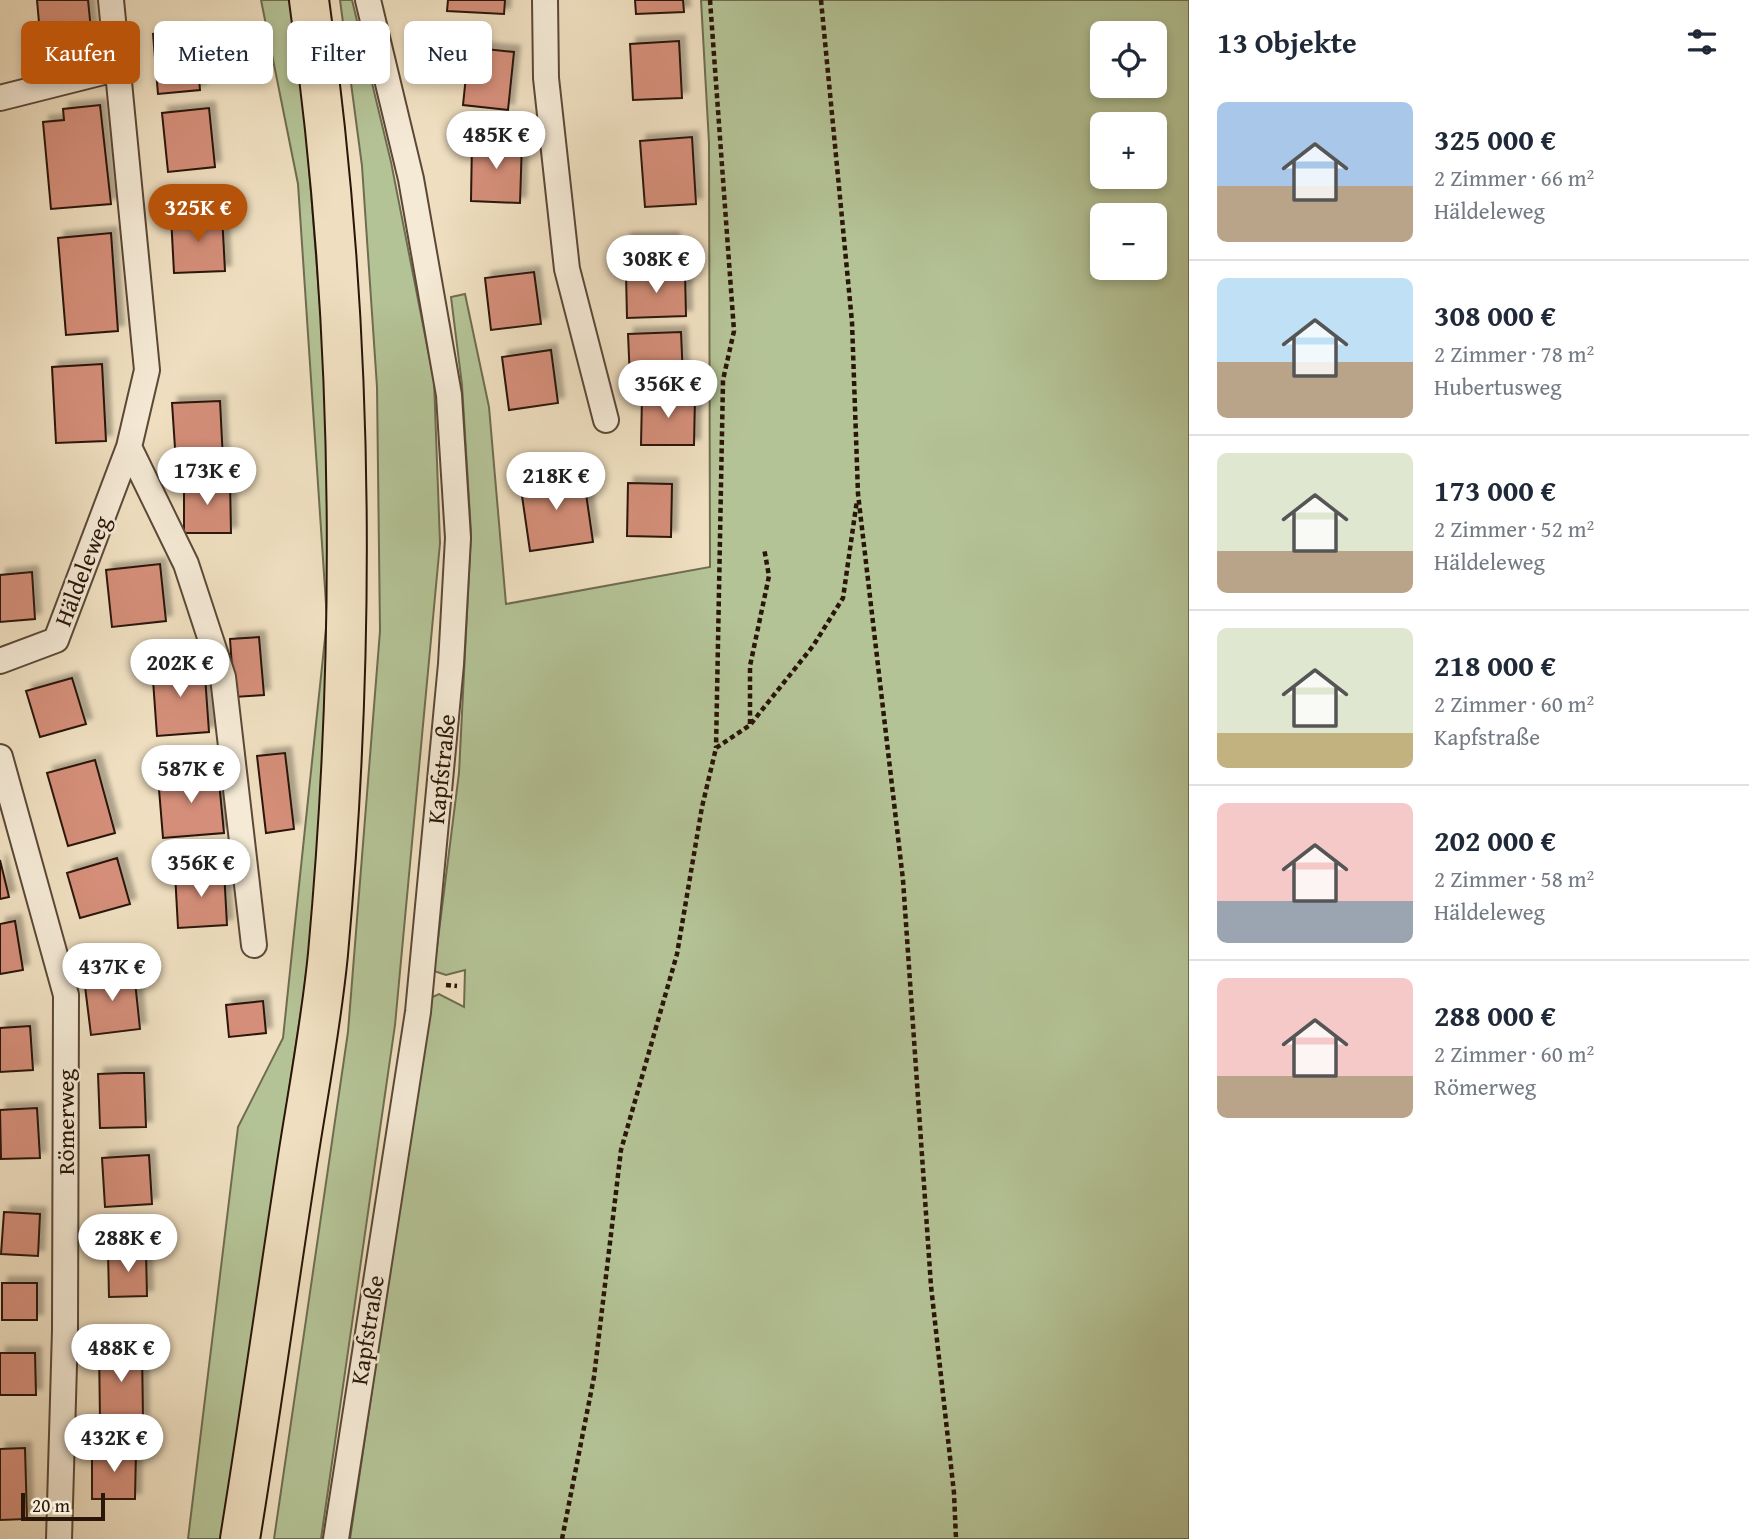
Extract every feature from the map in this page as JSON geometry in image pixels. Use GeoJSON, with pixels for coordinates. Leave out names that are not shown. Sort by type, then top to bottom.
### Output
{"type":"FeatureCollection","features":[{"type":"Feature","properties":{"kind":"main road"},"geometry":{"type":"LineString","coordinates":[[240,1539],[327,959],[344,746],[349,577],[346,409],[322,88],[309,0]]}},
{"type":"Feature","properties":{"kind":"street","name":"Häldeleweg"},"geometry":{"type":"LineString","coordinates":[[111,0],[113,21]]}},
{"type":"Feature","properties":{"kind":"street","name":"Kapfstraße"},"geometry":{"type":"LineString","coordinates":[[336,1539],[418,1012],[451,664],[458,538],[449,395],[411,179],[368,0]]}},
{"type":"Feature","properties":{"kind":"street"},"geometry":{"type":"LineString","coordinates":[[545,0],[546,78],[567,269],[606,420]]}},
{"type":"Feature","properties":{"kind":"street"},"geometry":{"type":"LineString","coordinates":[[0,98],[56,84]]}},
{"type":"Feature","properties":{"kind":"street","name":"Häldeleweg"},"geometry":{"type":"LineString","coordinates":[[0,661],[56,640],[129,447],[148,370],[121,84]]}},
{"type":"Feature","properties":{"kind":"street"},"geometry":{"type":"LineString","coordinates":[[129,447],[186,564],[223,677],[254,945]]}},
{"type":"Feature","properties":{"kind":"street","name":"Römerweg"},"geometry":{"type":"LineString","coordinates":[[0,757],[66,995],[65,1331],[59,1539]]}},
{"type":"Feature","properties":{"kind":"path"},"geometry":{"type":"LineString","coordinates":[[562,1539],[594,1377],[621,1150],[677,954],[702,807],[716,748],[723,380],[734,331],[710,0]]}},
{"type":"Feature","properties":{"kind":"path"},"geometry":{"type":"LineString","coordinates":[[821,0],[852,322],[858,494],[903,880],[931,1286],[956,1539]]}},
{"type":"Feature","properties":{"kind":"path"},"geometry":{"type":"LineString","coordinates":[[716,748],[750,725],[813,646],[843,597],[858,494]]}},
{"type":"Feature","properties":{"kind":"path"},"geometry":{"type":"LineString","coordinates":[[750,725],[750,666],[769,576],[764,548]]}},
{"type":"Feature","properties":{"kind":"green space"},"geometry":{"type":"Polygon","coordinates":[[[261,0],[291,0],[294,21],[287,21],[287,84],[302,84],[303,92],[327,394],[331,764],[304,991],[221,1539],[188,1539],[238,1127],[283,1038],[327,619],[298,184],[273,60],[273,21],[265,21],[261,0]]]}},
{"type":"Feature","properties":{"kind":"green space"},"geometry":{"type":"Polygon","coordinates":[[[340,0],[352,0],[357,21],[343,21],[340,0]]]}},
{"type":"Feature","properties":{"kind":"green space"},"geometry":{"type":"Polygon","coordinates":[[[701,0],[1189,0],[1189,1539],[350,1539],[430,998],[439,994],[464,1007],[465,970],[446,975],[434,971],[459,773],[471,533],[462,385],[451,297],[465,294],[489,407],[506,604],[710,567],[709,143],[701,0]]]}},
{"type":"Feature","properties":{"kind":"green space"},"geometry":{"type":"Polygon","coordinates":[[[351,84],[372,84],[391,162],[434,381],[440,543],[395,1025],[321,1539],[274,1539],[348,1032],[380,631],[377,387],[362,166],[351,84]]]}},
{"type":"Feature","properties":{"kind":"building"},"geometry":{"type":"Polygon","coordinates":[[[37,0],[88,0],[90,21],[39,21],[37,0]]]}},
{"type":"Feature","properties":{"kind":"building"},"geometry":{"type":"Polygon","coordinates":[[[448,0],[505,0],[504,14],[447,11],[448,0]]]}},
{"type":"Feature","properties":{"kind":"building"},"geometry":{"type":"Polygon","coordinates":[[[635,0],[683,0],[684,12],[636,14],[635,0]]]}},
{"type":"Feature","properties":{"kind":"building"},"geometry":{"type":"Polygon","coordinates":[[[679,41],[682,98],[633,100],[630,44],[679,41]]]}},
{"type":"Feature","properties":{"kind":"building"},"geometry":{"type":"Polygon","coordinates":[[[492,50],[514,52],[508,110],[463,105],[465,84],[492,84],[492,50]]]}},
{"type":"Feature","properties":{"kind":"building"},"geometry":{"type":"Polygon","coordinates":[[[157,84],[200,84],[200,90],[158,94],[157,84]]]}},
{"type":"Feature","properties":{"kind":"building"},"geometry":{"type":"Polygon","coordinates":[[[100,105],[111,204],[51,209],[43,122],[64,120],[63,109],[100,105]]]}},
{"type":"Feature","properties":{"kind":"building"},"geometry":{"type":"Polygon","coordinates":[[[209,108],[215,167],[168,172],[162,113],[209,108]]]}},
{"type":"Feature","properties":{"kind":"building"},"geometry":{"type":"Polygon","coordinates":[[[692,137],[696,204],[645,207],[640,141],[692,137]]]}},
{"type":"Feature","properties":{"kind":"building"},"geometry":{"type":"Polygon","coordinates":[[[472,140],[522,142],[520,203],[471,201],[472,140]]]}},
{"type":"Feature","properties":{"kind":"building"},"geometry":{"type":"Polygon","coordinates":[[[222,214],[225,271],[174,273],[171,216],[222,214]]]}},
{"type":"Feature","properties":{"kind":"building"},"geometry":{"type":"Polygon","coordinates":[[[111,233],[118,331],[66,335],[58,238],[111,233]]]}},
{"type":"Feature","properties":{"kind":"building"},"geometry":{"type":"Polygon","coordinates":[[[673,238],[674,273],[626,274],[625,239],[673,238]]]}},
{"type":"Feature","properties":{"kind":"building"},"geometry":{"type":"Polygon","coordinates":[[[534,272],[541,324],[491,330],[485,278],[534,272]]]}},
{"type":"Feature","properties":{"kind":"building"},"geometry":{"type":"Polygon","coordinates":[[[685,273],[686,316],[627,318],[626,274],[685,273]]]}},
{"type":"Feature","properties":{"kind":"building"},"geometry":{"type":"Polygon","coordinates":[[[681,332],[683,378],[630,380],[628,334],[681,332]]]}},
{"type":"Feature","properties":{"kind":"building"},"geometry":{"type":"Polygon","coordinates":[[[551,350],[558,403],[509,410],[502,357],[551,350]]]}},
{"type":"Feature","properties":{"kind":"building"},"geometry":{"type":"Polygon","coordinates":[[[102,364],[106,441],[56,443],[52,367],[102,364]]]}},
{"type":"Feature","properties":{"kind":"building"},"geometry":{"type":"Polygon","coordinates":[[[642,396],[695,396],[694,445],[641,445],[642,396]]]}},
{"type":"Feature","properties":{"kind":"building"},"geometry":{"type":"Polygon","coordinates":[[[220,401],[223,460],[176,463],[172,403],[220,401]]]}},
{"type":"Feature","properties":{"kind":"building"},"geometry":{"type":"Polygon","coordinates":[[[583,473],[593,542],[530,551],[520,482],[583,473]]]}},
{"type":"Feature","properties":{"kind":"building"},"geometry":{"type":"Polygon","coordinates":[[[230,480],[231,533],[184,533],[184,481],[230,480]]]}},
{"type":"Feature","properties":{"kind":"building"},"geometry":{"type":"Polygon","coordinates":[[[628,483],[672,484],[671,537],[627,536],[628,483]]]}},
{"type":"Feature","properties":{"kind":"building"},"geometry":{"type":"Polygon","coordinates":[[[160,564],[166,621],[112,627],[106,570],[160,564]]]}},
{"type":"Feature","properties":{"kind":"building"},"geometry":{"type":"Polygon","coordinates":[[[32,572],[35,619],[0,622],[0,575],[32,572]]]}},
{"type":"Feature","properties":{"kind":"building"},"geometry":{"type":"Polygon","coordinates":[[[259,637],[264,695],[234,697],[230,639],[259,637]]]}},
{"type":"Feature","properties":{"kind":"building"},"geometry":{"type":"Polygon","coordinates":[[[204,662],[209,732],[157,736],[152,666],[204,662]]]}},
{"type":"Feature","properties":{"kind":"building"},"geometry":{"type":"Polygon","coordinates":[[[72,678],[86,724],[40,737],[26,691],[72,678]]]}},
{"type":"Feature","properties":{"kind":"building"},"geometry":{"type":"Polygon","coordinates":[[[285,753],[294,829],[266,833],[257,756],[285,753]]]}},
{"type":"Feature","properties":{"kind":"building"},"geometry":{"type":"Polygon","coordinates":[[[95,760],[115,833],[68,846],[47,773],[95,760]]]}},
{"type":"Feature","properties":{"kind":"building"},"geometry":{"type":"Polygon","coordinates":[[[218,771],[224,833],[163,838],[158,777],[218,771]]]}},
{"type":"Feature","properties":{"kind":"building"},"geometry":{"type":"Polygon","coordinates":[[[117,858],[130,904],[80,918],[67,873],[117,858]]]}},
{"type":"Feature","properties":{"kind":"building"},"geometry":{"type":"Polygon","coordinates":[[[0,860],[9,897],[0,899],[0,860]]]}},
{"type":"Feature","properties":{"kind":"building"},"geometry":{"type":"Polygon","coordinates":[[[224,870],[227,925],[178,928],[175,873],[224,870]]]}},
{"type":"Feature","properties":{"kind":"building"},"geometry":{"type":"Polygon","coordinates":[[[15,921],[23,970],[0,974],[0,924],[15,921]]]}},
{"type":"Feature","properties":{"kind":"building"},"geometry":{"type":"Polygon","coordinates":[[[134,972],[140,1029],[91,1035],[84,978],[134,972]]]}},
{"type":"Feature","properties":{"kind":"building"},"geometry":{"type":"Polygon","coordinates":[[[263,1001],[266,1033],[229,1037],[226,1005],[263,1001]]]}},
{"type":"Feature","properties":{"kind":"building"},"geometry":{"type":"Polygon","coordinates":[[[30,1026],[33,1070],[0,1072],[0,1028],[30,1026]]]}},
{"type":"Feature","properties":{"kind":"building"},"geometry":{"type":"Polygon","coordinates":[[[144,1073],[146,1127],[100,1128],[98,1074],[144,1073]]]}},
{"type":"Feature","properties":{"kind":"building"},"geometry":{"type":"Polygon","coordinates":[[[37,1108],[40,1158],[1,1159],[0,1110],[37,1108]]]}},
{"type":"Feature","properties":{"kind":"building"},"geometry":{"type":"Polygon","coordinates":[[[149,1155],[152,1204],[105,1207],[102,1158],[149,1155]]]}},
{"type":"Feature","properties":{"kind":"building"},"geometry":{"type":"Polygon","coordinates":[[[4,1212],[40,1214],[38,1256],[1,1254],[4,1212]]]}},
{"type":"Feature","properties":{"kind":"building"},"geometry":{"type":"Polygon","coordinates":[[[146,1252],[147,1296],[109,1297],[108,1253],[146,1252]]]}},
{"type":"Feature","properties":{"kind":"building"},"geometry":{"type":"Polygon","coordinates":[[[2,1283],[37,1283],[37,1320],[2,1320],[2,1283]]]}},
{"type":"Feature","properties":{"kind":"building"},"geometry":{"type":"Polygon","coordinates":[[[142,1347],[143,1420],[100,1420],[99,1348],[142,1347]]]}},
{"type":"Feature","properties":{"kind":"building"},"geometry":{"type":"Polygon","coordinates":[[[0,1353],[35,1353],[36,1395],[0,1395],[0,1353]]]}},
{"type":"Feature","properties":{"kind":"building"},"geometry":{"type":"Polygon","coordinates":[[[25,1448],[27,1519],[0,1520],[0,1449],[25,1448]]]}},
{"type":"Feature","properties":{"kind":"building"},"geometry":{"type":"Polygon","coordinates":[[[92,1450],[136,1450],[135,1499],[92,1499],[92,1450]]]}}]}
